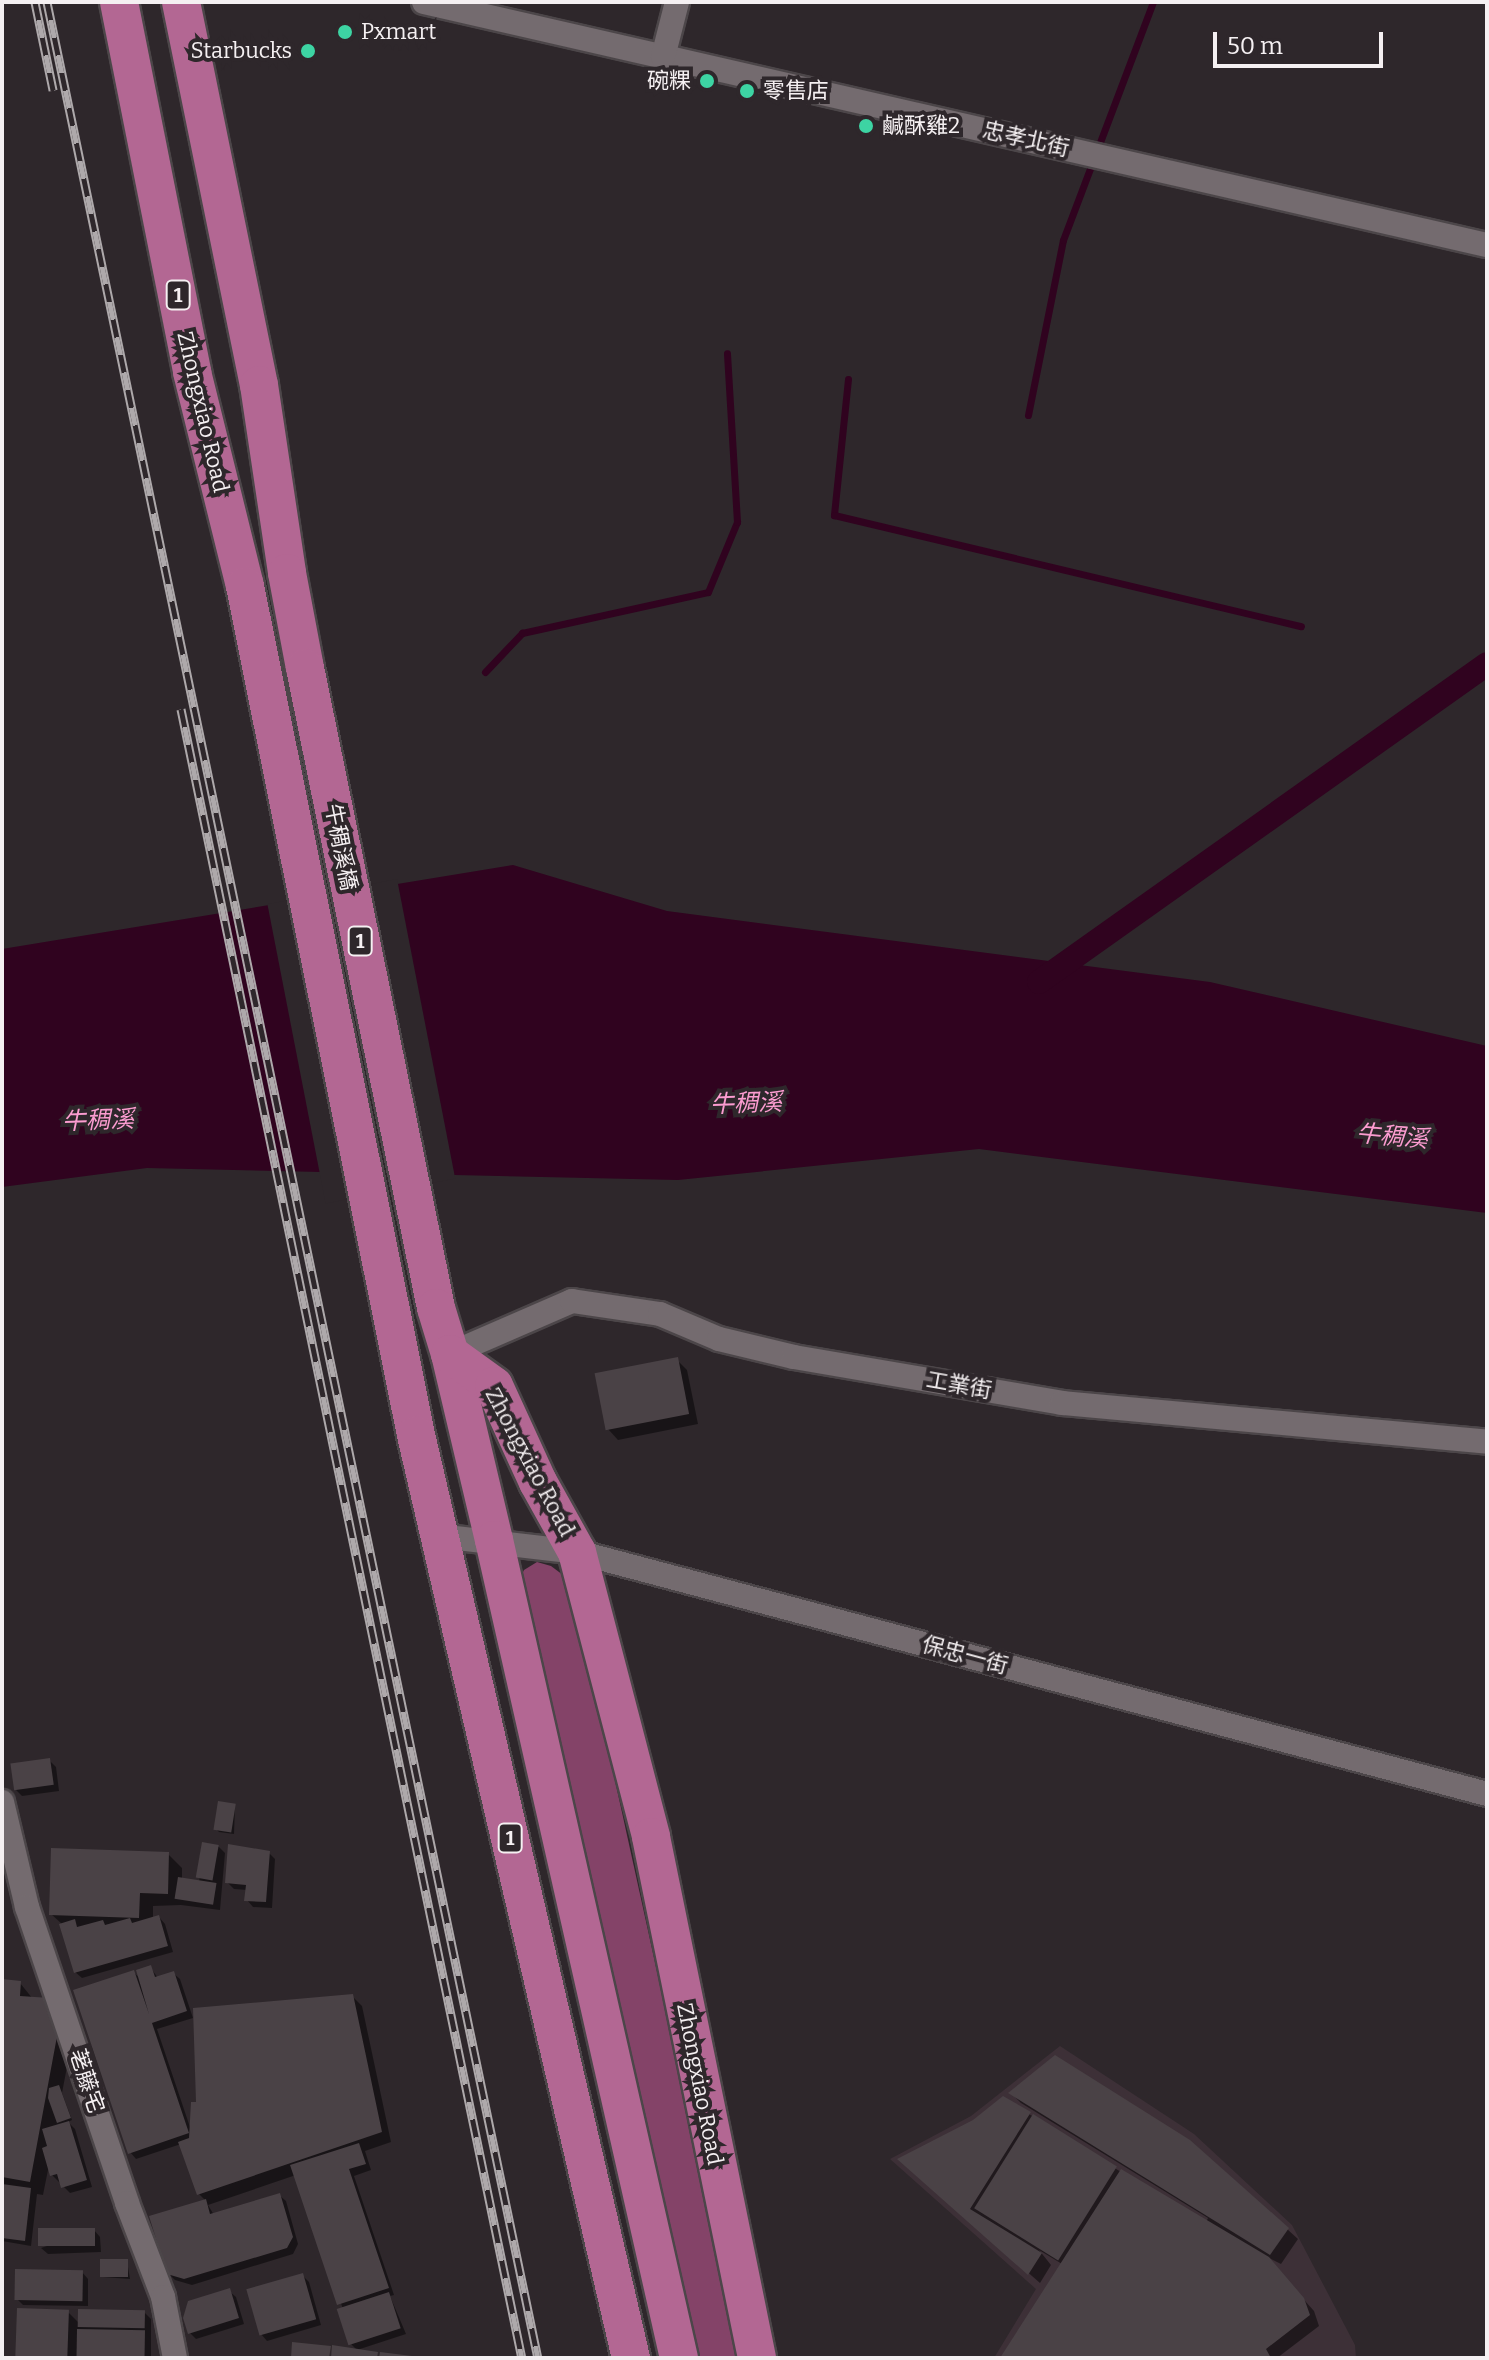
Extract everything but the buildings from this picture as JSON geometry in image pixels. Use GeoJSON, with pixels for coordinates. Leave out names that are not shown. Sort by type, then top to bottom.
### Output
{"type":"FeatureCollection","features":[{"type":"Feature","properties":{"kind":"main road","name":"Zhongxiao Road"},"geometry":{"type":"LineString","coordinates":[[119,2],[192,372],[245,586]]}},
{"type":"Feature","properties":{"kind":"main road","name":"牛稠溪橋"},"geometry":{"type":"LineString","coordinates":[[181,2],[259,385],[287,573],[436,1308],[450,1354]]}},
{"type":"Feature","properties":{"kind":"main road","name":"牛稠溪橋"},"geometry":{"type":"LineString","coordinates":[[245,586],[439,1536]]}},
{"type":"Feature","properties":{"kind":"main road","name":"Zhongxiao Road"},"geometry":{"type":"LineString","coordinates":[[450,1354],[679,2358]]}},
{"type":"Feature","properties":{"kind":"main road","name":"Zhongxiao Road"},"geometry":{"type":"LineString","coordinates":[[450,1354],[494,1386],[538,1482],[577,1552],[651,1837],[757,2358]]}},
{"type":"Feature","properties":{"kind":"main road","name":"1"},"geometry":{"type":"LineString","coordinates":[[439,1536],[631,2358]]}},
{"type":"Feature","properties":{"kind":"street","name":"忠孝北街"},"geometry":{"type":"LineString","coordinates":[[424,2],[1487,245]]}},
{"type":"Feature","properties":{"kind":"street"},"geometry":{"type":"LineString","coordinates":[[663,57],[677,2]]}},
{"type":"Feature","properties":{"kind":"street","name":"工業街"},"geometry":{"type":"LineString","coordinates":[[450,1354],[572,1301],[660,1314],[719,1339],[794,1357],[1062,1403],[1487,1442]]}},
{"type":"Feature","properties":{"kind":"street","name":"保忠一街"},"geometry":{"type":"LineString","coordinates":[[439,1536],[577,1552],[1487,1794]]}},
{"type":"Feature","properties":{"kind":"street","name":"荖藤宅"},"geometry":{"type":"LineString","coordinates":[[2,1802],[27,1907],[127,2203],[163,2297],[175,2358]]}},
{"type":"Feature","properties":{"kind":"shaded area"},"geometry":{"type":"Polygon","coordinates":[[[537,1562],[551,1566],[567,1578],[581,1626],[742,2358],[697,2358],[518,1582],[524,1570],[537,1562]]]}},
{"type":"Feature","properties":{"kind":"shaded area"},"geometry":{"type":"Polygon","coordinates":[[[1060,2046],[1194,2134],[1292,2225],[1355,2345],[1356,2358],[994,2358],[1036,2289],[890,2159],[971,2116],[1060,2046]]]}},
{"type":"Feature","properties":{"kind":"water","name":"牛稠溪"},"geometry":{"type":"Polygon","coordinates":[[[513,865],[667,911],[1210,982],[1487,1046],[1487,1213],[979,1149],[678,1180],[147,1168],[2,1187],[2,949],[513,865]]]}},
{"type":"Feature","properties":{"kind":"pier"},"geometry":{"type":"Polygon","coordinates":[[[397,879],[455,1178],[326,1204],[267,904],[397,879]]]}},
{"type":"Feature","properties":{"kind":"waterway"},"geometry":{"type":"LineString","coordinates":[[1028,415],[1063,240],[1153,2]]}},
{"type":"Feature","properties":{"kind":"waterway"},"geometry":{"type":"LineString","coordinates":[[485,672],[522,633],[708,592],[737,522],[727,353]]}},
{"type":"Feature","properties":{"kind":"waterway"},"geometry":{"type":"LineString","coordinates":[[848,379],[834,515],[1301,626]]}},
{"type":"Feature","properties":{"kind":"waterway"},"geometry":{"type":"LineString","coordinates":[[1039,982],[1487,664]]}},
{"type":"Feature","properties":{"kind":"railway"},"geometry":{"type":"LineString","coordinates":[[35,2],[53,90]]}},
{"type":"Feature","properties":{"kind":"railway"},"geometry":{"type":"LineString","coordinates":[[47,2],[538,2358]]}},
{"type":"Feature","properties":{"kind":"railway"},"geometry":{"type":"LineString","coordinates":[[181,709],[522,2358]]}},
{"type":"Feature","properties":{"kind":"place","name":"Pxmart"},"geometry":{"type":"Point","coordinates":[345,32]}},
{"type":"Feature","properties":{"kind":"place","name":"Starbucks"},"geometry":{"type":"Point","coordinates":[308,51]}},
{"type":"Feature","properties":{"kind":"place","name":"碗粿"},"geometry":{"type":"Point","coordinates":[707,81]}},
{"type":"Feature","properties":{"kind":"place","name":"零售店"},"geometry":{"type":"Point","coordinates":[747,91]}},
{"type":"Feature","properties":{"kind":"place","name":"鹹酥雞2"},"geometry":{"type":"Point","coordinates":[866,126]}}]}
